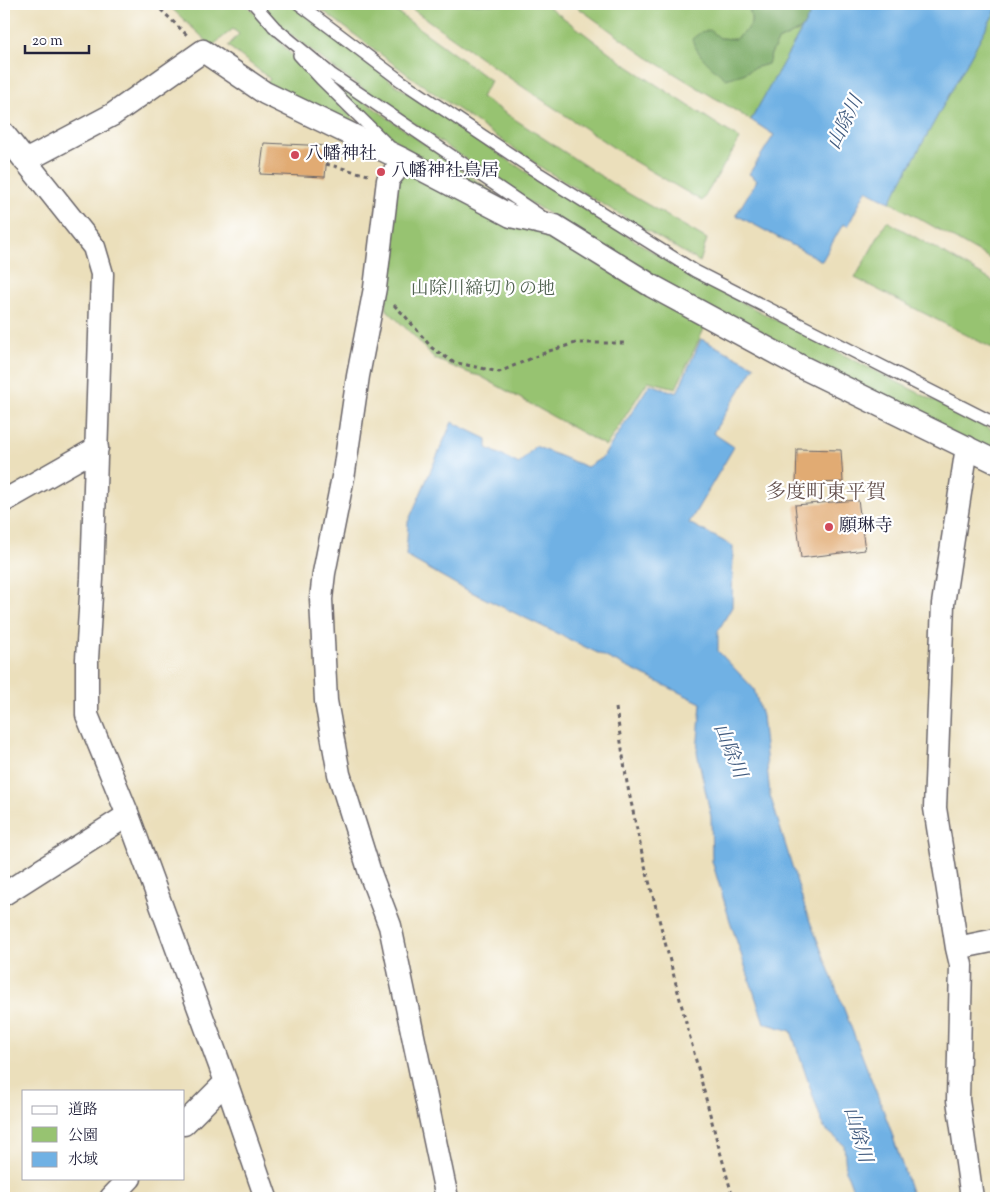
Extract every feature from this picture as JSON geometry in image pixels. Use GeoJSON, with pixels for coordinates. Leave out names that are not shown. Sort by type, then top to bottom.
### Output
{"type":"FeatureCollection","features":[{"type":"Feature","properties":{"kind":"street"},"geometry":{"type":"LineString","coordinates":[[26,161],[112,116],[203,51],[265,94],[404,160],[511,216],[555,226],[652,286],[800,366],[996,462]]}},
{"type":"Feature","properties":{"kind":"street"},"geometry":{"type":"LineString","coordinates":[[4,134],[94,247],[102,274],[92,579],[87,659],[87,715],[128,815],[226,1082],[266,1198]]}},
{"type":"Feature","properties":{"kind":"street"},"geometry":{"type":"LineString","coordinates":[[404,160],[388,180],[375,288],[358,376],[344,472],[324,573],[321,599],[326,701],[339,774],[371,876],[390,926],[447,1198]]}},
{"type":"Feature","properties":{"kind":"street"},"geometry":{"type":"LineString","coordinates":[[967,447],[942,604],[935,808],[961,965],[958,1100],[972,1198]]}},
{"type":"Feature","properties":{"kind":"street"},"geometry":{"type":"LineString","coordinates":[[4,501],[97,448]]}},
{"type":"Feature","properties":{"kind":"street"},"geometry":{"type":"LineString","coordinates":[[4,894],[128,815]]}},
{"type":"Feature","properties":{"kind":"street"},"geometry":{"type":"LineString","coordinates":[[957,948],[996,940]]}},
{"type":"Feature","properties":{"kind":"street"},"geometry":{"type":"LineString","coordinates":[[185,1123],[226,1082]]}},
{"type":"Feature","properties":{"kind":"street"},"geometry":{"type":"LineString","coordinates":[[110,1198],[128,1180]]}},
{"type":"Feature","properties":{"kind":"lane"},"geometry":{"type":"LineString","coordinates":[[254,4],[321,79],[404,160]]}},
{"type":"Feature","properties":{"kind":"lane"},"geometry":{"type":"LineString","coordinates":[[299,4],[402,81],[540,174],[695,271],[996,424]]}},
{"type":"Feature","properties":{"kind":"lane"},"geometry":{"type":"LineString","coordinates":[[273,26],[331,74],[555,226]]}},
{"type":"Feature","properties":{"kind":"path"},"geometry":{"type":"LineString","coordinates":[[155,4],[203,51]]}},
{"type":"Feature","properties":{"kind":"path"},"geometry":{"type":"LineString","coordinates":[[326,164],[388,180]]}},
{"type":"Feature","properties":{"kind":"path"},"geometry":{"type":"LineString","coordinates":[[375,288],[405,316],[432,348],[453,362],[499,372],[549,351],[576,343],[626,343]]}},
{"type":"Feature","properties":{"kind":"path"},"geometry":{"type":"LineString","coordinates":[[616,708],[627,783],[643,858],[733,1198]]}},
{"type":"Feature","properties":{"kind":"green space"},"geometry":{"type":"Polygon","coordinates":[[[167,4],[246,4],[315,81],[370,135],[265,86],[270,79],[228,46],[239,34],[233,29],[212,46],[167,4]]]}},
{"type":"Feature","properties":{"kind":"green space"},"geometry":{"type":"Polygon","coordinates":[[[261,4],[290,4],[396,85],[535,178],[690,275],[996,432],[996,456],[677,292],[513,192],[339,72],[281,27],[261,4]]]}},
{"type":"Feature","properties":{"kind":"green space"},"geometry":{"type":"Polygon","coordinates":[[[314,4],[386,4],[491,81],[481,97],[619,188],[707,239],[700,262],[545,170],[411,77],[314,4]]]}},
{"type":"Feature","properties":{"kind":"green space"},"geometry":{"type":"Polygon","coordinates":[[[405,4],[545,4],[629,67],[740,139],[702,201],[632,160],[511,79],[405,4]]]}},
{"type":"Feature","properties":{"kind":"green space"},"geometry":{"type":"Polygon","coordinates":[[[573,4],[748,4],[751,17],[749,28],[735,39],[720,38],[743,74],[768,64],[778,41],[802,29],[751,120],[647,57],[573,4]]]}},
{"type":"Feature","properties":{"kind":"green space"},"geometry":{"type":"Polygon","coordinates":[[[748,4],[816,4],[802,29],[778,41],[768,64],[726,79],[702,56],[692,39],[701,32],[710,30],[720,38],[735,39],[749,28],[751,17],[748,4]]]}},
{"type":"Feature","properties":{"kind":"green space"},"geometry":{"type":"Polygon","coordinates":[[[996,10],[996,262],[890,202],[996,10]]]}},
{"type":"Feature","properties":{"kind":"green space"},"geometry":{"type":"Polygon","coordinates":[[[325,77],[333,79],[525,215],[442,173],[375,126],[325,77]]]}},
{"type":"Feature","properties":{"kind":"green space","name":"山除川締切りの地"},"geometry":{"type":"Polygon","coordinates":[[[405,170],[497,204],[706,325],[676,388],[648,381],[606,446],[480,376],[435,359],[386,309],[398,175],[405,170]]]}},
{"type":"Feature","properties":{"kind":"green space"},"geometry":{"type":"Polygon","coordinates":[[[887,221],[996,283],[996,350],[855,278],[887,221]]]}},
{"type":"Feature","properties":{"kind":"water","name":"山除川"},"geometry":{"type":"Polygon","coordinates":[[[816,4],[996,4],[996,10],[890,202],[866,190],[848,226],[843,224],[822,261],[736,215],[757,180],[749,174],[774,135],[751,120],[816,4]]]}},
{"type":"Feature","properties":{"kind":"water","name":"山除川"},"geometry":{"type":"Polygon","coordinates":[[[701,339],[755,366],[713,433],[734,447],[689,523],[733,546],[732,607],[718,631],[718,651],[754,689],[762,716],[770,795],[806,911],[889,1125],[913,1198],[856,1198],[846,1171],[844,1145],[824,1128],[791,1031],[764,1023],[712,861],[711,817],[697,752],[701,703],[459,586],[406,556],[408,522],[452,422],[487,439],[487,448],[519,464],[535,446],[587,467],[603,457],[650,384],[677,393],[701,339]]]}},
{"type":"Feature","properties":{"kind":"building","name":"八幡神社"},"geometry":{"type":"Polygon","coordinates":[[[264,143],[328,146],[325,177],[260,174],[264,143]]]}},
{"type":"Feature","properties":{"kind":"building"},"geometry":{"type":"Polygon","coordinates":[[[797,449],[841,450],[843,482],[796,484],[797,449]]]}},
{"type":"Feature","properties":{"kind":"building","name":"願琳寺"},"geometry":{"type":"Polygon","coordinates":[[[858,500],[865,550],[801,558],[795,505],[858,500]]]}},
{"type":"Feature","properties":{"kind":"place","name":"八幡神社"},"geometry":{"type":"Point","coordinates":[295,155]}},
{"type":"Feature","properties":{"kind":"place","name":"八幡神社鳥居"},"geometry":{"type":"Point","coordinates":[381,172]}},
{"type":"Feature","properties":{"kind":"place","name":"願琳寺"},"geometry":{"type":"Point","coordinates":[829,527]}},
{"type":"Feature","properties":{"kind":"district","name":"多度町東平賀"},"geometry":{"type":"Point","coordinates":[826,493]}}]}
